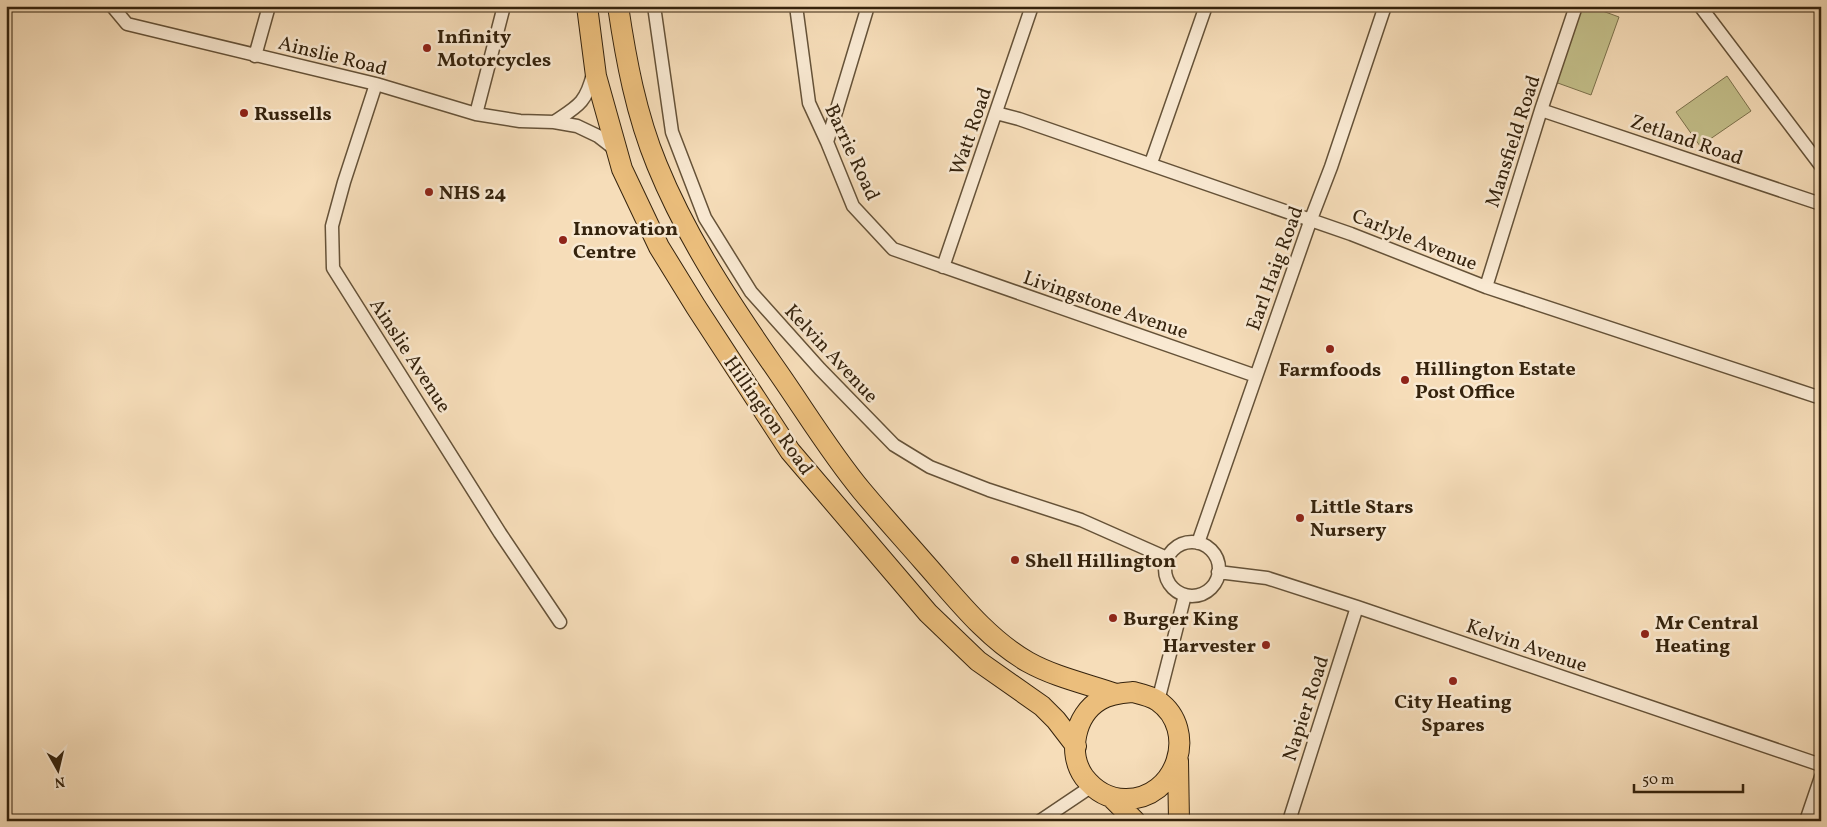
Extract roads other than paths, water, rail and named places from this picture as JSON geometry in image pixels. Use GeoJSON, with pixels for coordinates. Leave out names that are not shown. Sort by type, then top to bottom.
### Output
{"type":"FeatureCollection","features":[{"type":"Feature","properties":{"kind":"main road","name":"Hillington Road"},"geometry":{"type":"LineString","coordinates":[[587,6],[595,67],[622,169],[659,247],[790,451],[928,613],[978,661],[1042,706],[1056,720],[1076,746]]}},
{"type":"Feature","properties":{"kind":"main road","name":"Hillington Road"},"geometry":{"type":"LineString","coordinates":[[618,6],[624,48],[636,101],[647,139],[670,196],[722,290],[861,490],[980,625],[1006,646],[1028,662],[1049,672],[1116,694]]}},
{"type":"Feature","properties":{"kind":"main road"},"geometry":{"type":"LineString","coordinates":[[1135,821],[1113,799],[1092,786],[1083,775],[1077,762],[1076,746],[1076,735],[1084,714],[1101,699],[1116,694],[1133,692],[1144,694],[1158,701],[1169,713],[1175,725],[1180,746],[1178,759],[1179,821]]}},
{"type":"Feature","properties":{"kind":"main road"},"geometry":{"type":"LineString","coordinates":[[1113,799],[1139,798],[1156,791],[1167,780],[1178,759]]}},
{"type":"Feature","properties":{"kind":"street","name":"Ainslie Road"},"geometry":{"type":"LineString","coordinates":[[112,6],[127,24],[376,84],[476,114],[520,121],[554,122],[587,129],[616,150]]}},
{"type":"Feature","properties":{"kind":"street"},"geometry":{"type":"LineString","coordinates":[[256,56],[269,6]]}},
{"type":"Feature","properties":{"kind":"street"},"geometry":{"type":"LineString","coordinates":[[476,114],[504,6]]}},
{"type":"Feature","properties":{"kind":"street","name":"Kelvin Avenue"},"geometry":{"type":"LineString","coordinates":[[654,6],[672,132],[705,218],[751,292],[820,369],[894,444],[930,467],[989,490],[1081,520],[1167,558]]}},
{"type":"Feature","properties":{"kind":"street","name":"Barrie Road"},"geometry":{"type":"LineString","coordinates":[[796,6],[809,102],[853,206],[893,249],[943,267]]}},
{"type":"Feature","properties":{"kind":"street"},"geometry":{"type":"LineString","coordinates":[[827,142],[868,6]]}},
{"type":"Feature","properties":{"kind":"street","name":"Watt Road"},"geometry":{"type":"LineString","coordinates":[[943,267],[1032,6]]}},
{"type":"Feature","properties":{"kind":"street"},"geometry":{"type":"LineString","coordinates":[[1151,163],[1206,6]]}},
{"type":"Feature","properties":{"kind":"street","name":"Earl Haig Road"},"geometry":{"type":"LineString","coordinates":[[1198,543],[1311,219],[1331,167],[1385,6]]}},
{"type":"Feature","properties":{"kind":"street","name":"Mansfield Road"},"geometry":{"type":"LineString","coordinates":[[1486,288],[1541,110],[1576,6]]}},
{"type":"Feature","properties":{"kind":"street"},"geometry":{"type":"LineString","coordinates":[[1700,6],[1821,166]]}},
{"type":"Feature","properties":{"kind":"street"},"geometry":{"type":"LineString","coordinates":[[554,122],[584,100],[589,92],[595,67]]}},
{"type":"Feature","properties":{"kind":"street","name":"Ainslie Avenue"},"geometry":{"type":"LineString","coordinates":[[376,84],[344,182],[332,226],[333,268],[500,532],[560,622]]}},
{"type":"Feature","properties":{"kind":"street","name":"Zetland Road"},"geometry":{"type":"LineString","coordinates":[[1541,110],[1821,204]]}},
{"type":"Feature","properties":{"kind":"street","name":"Carlyle Avenue"},"geometry":{"type":"LineString","coordinates":[[996,113],[1151,163],[1311,219],[1486,288],[1821,398]]}},
{"type":"Feature","properties":{"kind":"street","name":"Livingstone Avenue"},"geometry":{"type":"LineString","coordinates":[[943,267],[1256,376]]}},
{"type":"Feature","properties":{"kind":"street"},"geometry":{"type":"LineString","coordinates":[[1192,542],[1198,543],[1211,550],[1215,556],[1218,563],[1216,579],[1206,591],[1192,596],[1185,595],[1178,592],[1169,583],[1165,575],[1167,558],[1172,550],[1179,545],[1192,542]]}},
{"type":"Feature","properties":{"kind":"street","name":"Kelvin Avenue"},"geometry":{"type":"LineString","coordinates":[[1218,572],[1267,578],[1821,765]]}},
{"type":"Feature","properties":{"kind":"street"},"geometry":{"type":"LineString","coordinates":[[1158,701],[1185,595]]}},
{"type":"Feature","properties":{"kind":"street","name":"Napier Road"},"geometry":{"type":"LineString","coordinates":[[1289,821],[1357,607]]}},
{"type":"Feature","properties":{"kind":"street"},"geometry":{"type":"LineString","coordinates":[[1806,821],[1821,777]]}},
{"type":"Feature","properties":{"kind":"street"},"geometry":{"type":"LineString","coordinates":[[1040,821],[1092,786]]}},
{"type":"Feature","properties":{"kind":"place","name":"Infinity Motorcycles"},"geometry":{"type":"Point","coordinates":[427,48]}},
{"type":"Feature","properties":{"kind":"place","name":"Russells"},"geometry":{"type":"Point","coordinates":[244,113]}},
{"type":"Feature","properties":{"kind":"place","name":"NHS 24"},"geometry":{"type":"Point","coordinates":[429,192]}},
{"type":"Feature","properties":{"kind":"place","name":"Innovation Centre"},"geometry":{"type":"Point","coordinates":[563,240]}},
{"type":"Feature","properties":{"kind":"place","name":"Farmfoods"},"geometry":{"type":"Point","coordinates":[1330,349]}},
{"type":"Feature","properties":{"kind":"place","name":"Hillington Estate Post Office"},"geometry":{"type":"Point","coordinates":[1405,380]}},
{"type":"Feature","properties":{"kind":"place","name":"Little Stars Nursery"},"geometry":{"type":"Point","coordinates":[1300,518]}},
{"type":"Feature","properties":{"kind":"place","name":"Shell Hillington"},"geometry":{"type":"Point","coordinates":[1015,560]}},
{"type":"Feature","properties":{"kind":"place","name":"Burger King"},"geometry":{"type":"Point","coordinates":[1113,618]}},
{"type":"Feature","properties":{"kind":"place","name":"Mr Central Heating"},"geometry":{"type":"Point","coordinates":[1645,634]}},
{"type":"Feature","properties":{"kind":"place","name":"Harvester"},"geometry":{"type":"Point","coordinates":[1266,645]}},
{"type":"Feature","properties":{"kind":"place","name":"City Heating Spares"},"geometry":{"type":"Point","coordinates":[1453,681]}}]}
